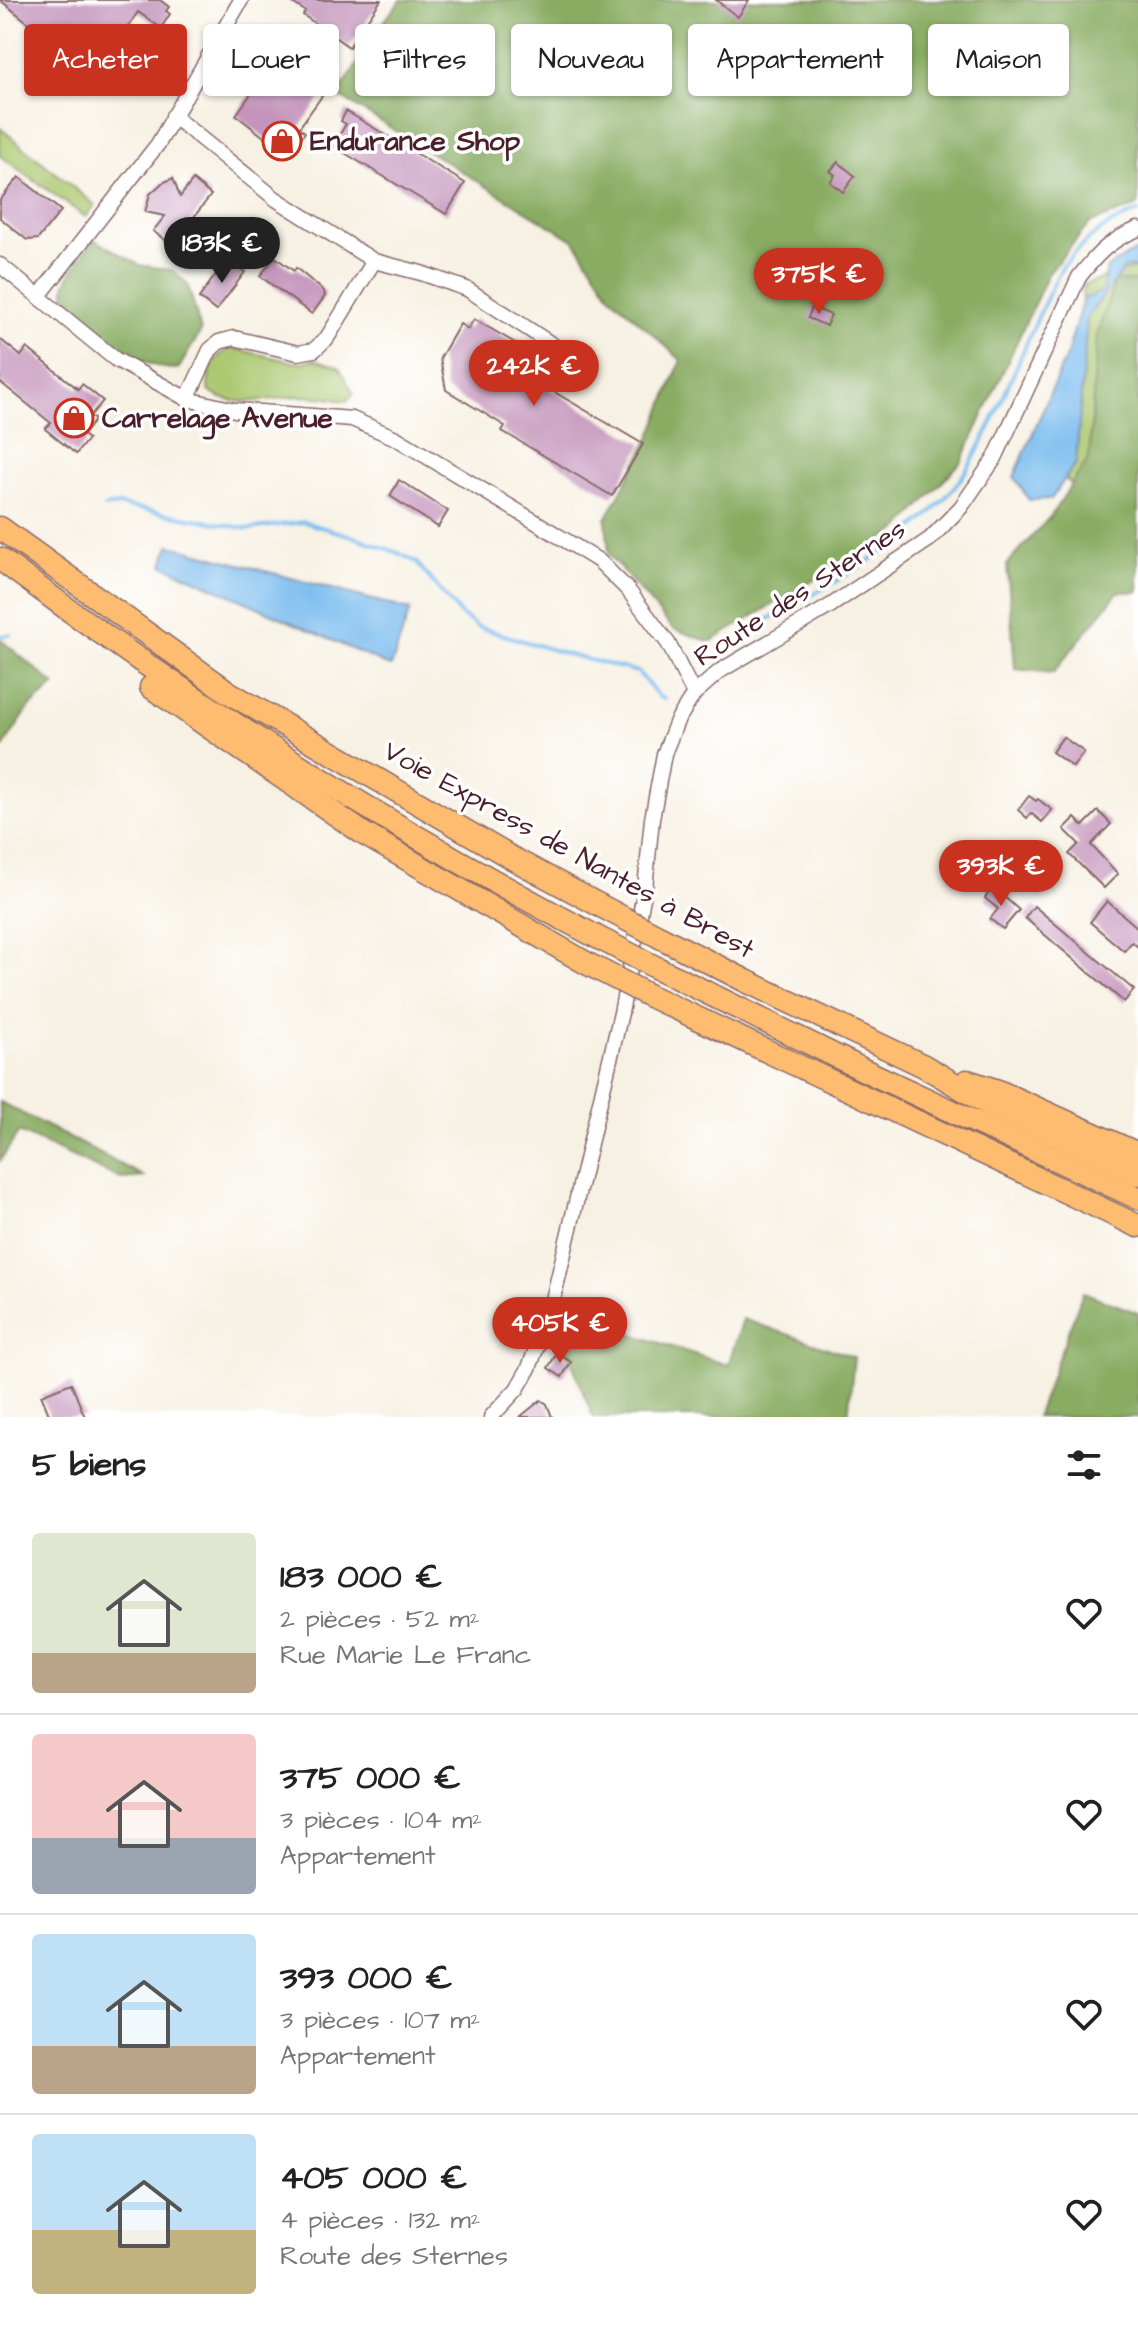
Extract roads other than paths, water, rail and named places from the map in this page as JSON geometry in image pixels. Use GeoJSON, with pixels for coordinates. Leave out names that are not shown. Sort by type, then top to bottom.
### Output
{"type":"FeatureCollection","features":[{"type":"Feature","properties":{"kind":"highway","name":"Voie Express de Nantes à Brest"},"geometry":{"type":"LineString","coordinates":[[0,528],[228,692],[510,857],[732,974],[924,1066],[990,1105],[1138,1174]]}},
{"type":"Feature","properties":{"kind":"highway","name":"Voie Express de Nantes à Brest"},"geometry":{"type":"LineString","coordinates":[[0,559],[117,646],[221,716],[365,807],[498,885],[853,1065],[1138,1198]]}},
{"type":"Feature","properties":{"kind":"highway"},"geometry":{"type":"LineString","coordinates":[[117,646],[142,680],[293,787],[364,834],[586,963],[1138,1226]]}},
{"type":"Feature","properties":{"kind":"highway"},"geometry":{"type":"LineString","coordinates":[[924,1066],[998,1091],[1138,1154]]}},
{"type":"Feature","properties":{"kind":"street"},"geometry":{"type":"LineString","coordinates":[[39,296],[158,144],[241,0]]}},
{"type":"Feature","properties":{"kind":"street"},"geometry":{"type":"LineString","coordinates":[[173,116],[276,199],[374,261],[467,289],[562,351]]}},
{"type":"Feature","properties":{"kind":"street","name":"Route des Sternes"},"geometry":{"type":"LineString","coordinates":[[491,1417],[517,1389],[529,1368],[551,1308],[621,1013],[645,888],[652,819],[664,754],[677,721],[694,694],[720,671],[830,606],[930,539],[961,507],[995,458],[1079,277],[1097,255],[1118,237],[1138,229]]}},
{"type":"Feature","properties":{"kind":"street"},"geometry":{"type":"LineString","coordinates":[[187,399],[210,350],[219,342],[234,338],[298,353],[314,350],[327,338],[374,261]]}},
{"type":"Feature","properties":{"kind":"street"},"geometry":{"type":"LineString","coordinates":[[0,265],[115,359],[187,399],[235,410],[352,419],[396,438],[599,561],[628,590],[668,643],[694,694]]}},
{"type":"Feature","properties":{"kind":"water"},"geometry":{"type":"Polygon","coordinates":[[[1138,251],[1138,267],[1125,268],[1087,317],[1076,463],[1051,499],[1029,500],[1014,477],[1067,354],[1083,299],[1102,292],[1107,268],[1138,251]]]}},
{"type":"Feature","properties":{"kind":"water"},"geometry":{"type":"Polygon","coordinates":[[[169,545],[410,610],[391,667],[163,565],[169,545]]]}},
{"type":"Feature","properties":{"kind":"waterway"},"geometry":{"type":"LineString","coordinates":[[741,635],[868,561],[928,516],[952,490],[985,437],[1062,268],[1096,234],[1138,212]]}},
{"type":"Feature","properties":{"kind":"waterway"},"geometry":{"type":"LineString","coordinates":[[104,507],[119,505],[248,529],[303,522],[352,536],[416,562],[460,614],[478,627],[638,672],[659,697],[665,699]]}},
{"type":"Feature","properties":{"kind":"waterway"},"geometry":{"type":"LineString","coordinates":[[0,636],[10,635]]}},
{"type":"Feature","properties":{"kind":"place","name":"Endurance Shop"},"geometry":{"type":"Point","coordinates":[282,141]}},
{"type":"Feature","properties":{"kind":"place","name":"Carrelage Avenue"},"geometry":{"type":"Point","coordinates":[74,418]}}]}
